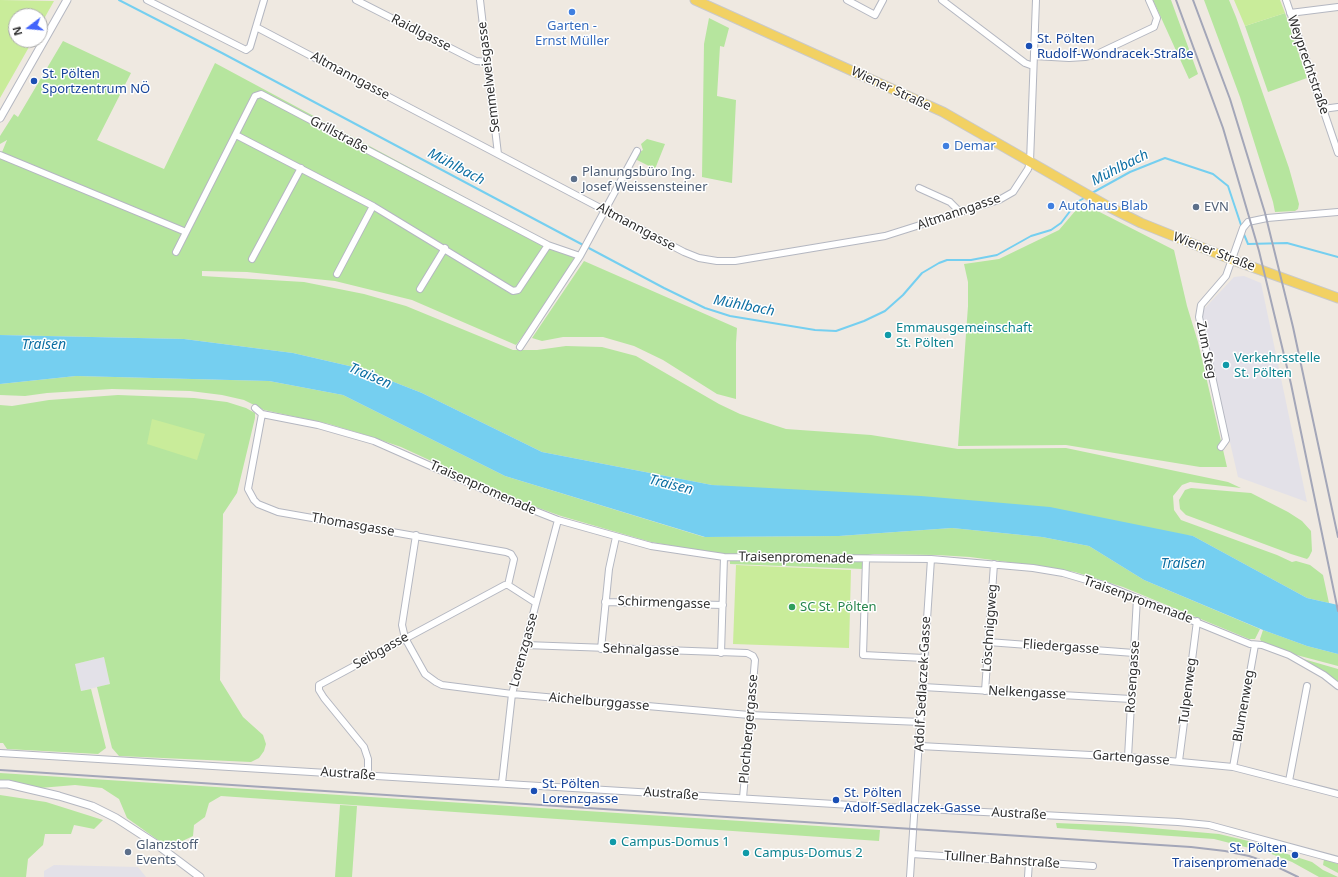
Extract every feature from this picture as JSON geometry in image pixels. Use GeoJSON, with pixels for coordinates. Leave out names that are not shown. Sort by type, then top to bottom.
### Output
{"type":"FeatureCollection","features":[{"type":"Feature","properties":{"kind":"main road","name":"Wiener Straße"},"geometry":{"type":"LineString","coordinates":[[695,0],[705,2],[943,112],[1093,198],[1141,223],[1233,260],[1338,298]]}},
{"type":"Feature","properties":{"kind":"street"},"geometry":{"type":"LineString","coordinates":[[0,118],[67,0]]}},
{"type":"Feature","properties":{"kind":"street"},"geometry":{"type":"LineString","coordinates":[[147,0],[246,50],[250,47],[264,0]]}},
{"type":"Feature","properties":{"kind":"street","name":"Raidlgasse"},"geometry":{"type":"LineString","coordinates":[[356,0],[476,61],[487,62]]}},
{"type":"Feature","properties":{"kind":"street","name":"Semmelweisgasse"},"geometry":{"type":"LineString","coordinates":[[480,0],[498,154]]}},
{"type":"Feature","properties":{"kind":"street"},"geometry":{"type":"LineString","coordinates":[[848,0],[875,15],[883,0]]}},
{"type":"Feature","properties":{"kind":"street"},"geometry":{"type":"LineString","coordinates":[[942,0],[1025,63],[1033,66]]}},
{"type":"Feature","properties":{"kind":"street"},"geometry":{"type":"LineString","coordinates":[[1030,162],[1036,0]]}},
{"type":"Feature","properties":{"kind":"street"},"geometry":{"type":"LineString","coordinates":[[1034,56],[1069,58],[1085,57],[1097,54],[1154,27],[1157,18],[1149,0]]}},
{"type":"Feature","properties":{"kind":"street","name":"Weyprechtstraße"},"geometry":{"type":"LineString","coordinates":[[1286,0],[1338,153]]}},
{"type":"Feature","properties":{"kind":"street"},"geometry":{"type":"LineString","coordinates":[[1290,13],[1338,7]]}},
{"type":"Feature","properties":{"kind":"street","name":"Altmanngasse"},"geometry":{"type":"LineString","coordinates":[[256,27],[605,211],[684,252],[699,258],[717,261],[735,261],[768,257],[885,236],[1000,200],[1013,192],[1028,169],[1030,162]]}},
{"type":"Feature","properties":{"kind":"street","name":"Grillstraße"},"geometry":{"type":"LineString","coordinates":[[176,252],[255,96],[261,94],[548,245],[580,256]]}},
{"type":"Feature","properties":{"kind":"street"},"geometry":{"type":"LineString","coordinates":[[1323,109],[1338,107]]}},
{"type":"Feature","properties":{"kind":"street"},"geometry":{"type":"LineString","coordinates":[[236,135],[373,206],[445,248],[513,291],[518,290],[548,245]]}},
{"type":"Feature","properties":{"kind":"street"},"geometry":{"type":"LineString","coordinates":[[520,347],[580,256],[637,151]]}},
{"type":"Feature","properties":{"kind":"street"},"geometry":{"type":"LineString","coordinates":[[0,155],[186,232]]}},
{"type":"Feature","properties":{"kind":"street"},"geometry":{"type":"LineString","coordinates":[[252,259],[301,168]]}},
{"type":"Feature","properties":{"kind":"street"},"geometry":{"type":"LineString","coordinates":[[919,188],[950,202],[960,212]]}},
{"type":"Feature","properties":{"kind":"street"},"geometry":{"type":"LineString","coordinates":[[337,274],[373,206]]}},
{"type":"Feature","properties":{"kind":"street","name":"Zum Steg"},"geometry":{"type":"LineString","coordinates":[[1221,447],[1226,440],[1199,318],[1201,305],[1226,276],[1233,260],[1243,228],[1248,222],[1338,212]]}},
{"type":"Feature","properties":{"kind":"street"},"geometry":{"type":"LineString","coordinates":[[420,289],[445,248]]}},
{"type":"Feature","properties":{"kind":"street","name":"Traisenpromenade"},"geometry":{"type":"LineString","coordinates":[[255,408],[262,414],[318,425],[374,441],[510,501],[558,520],[616,537],[688,553],[724,557],[931,559],[1033,568],[1063,573],[1107,586],[1255,645],[1262,645],[1289,655],[1324,675],[1338,686]]}},
{"type":"Feature","properties":{"kind":"street","name":"Thomasgasse"},"geometry":{"type":"LineString","coordinates":[[262,414],[248,489],[258,504],[278,512],[416,535],[510,553],[514,559],[508,585]]}},
{"type":"Feature","properties":{"kind":"street","name":"Lorenzgasse"},"geometry":{"type":"LineString","coordinates":[[502,783],[512,694],[558,520]]}},
{"type":"Feature","properties":{"kind":"street","name":"Aichelburggasse"},"geometry":{"type":"LineString","coordinates":[[416,535],[402,625],[405,638],[425,674],[442,685],[512,694],[749,715],[921,722]]}},
{"type":"Feature","properties":{"kind":"street"},"geometry":{"type":"LineString","coordinates":[[601,649],[609,569],[616,537]]}},
{"type":"Feature","properties":{"kind":"street"},"geometry":{"type":"LineString","coordinates":[[721,653],[724,557]]}},
{"type":"Feature","properties":{"kind":"street"},"geometry":{"type":"LineString","coordinates":[[866,559],[863,654],[924,658]]}},
{"type":"Feature","properties":{"kind":"street","name":"Adolf Sedlaczek-Gasse"},"geometry":{"type":"LineString","coordinates":[[910,877],[916,809],[931,559]]}},
{"type":"Feature","properties":{"kind":"street","name":"Löschniggweg"},"geometry":{"type":"LineString","coordinates":[[985,691],[994,564]]}},
{"type":"Feature","properties":{"kind":"street"},"geometry":{"type":"LineString","coordinates":[[508,585],[536,603]]}},
{"type":"Feature","properties":{"kind":"street","name":"Seibgasse"},"geometry":{"type":"LineString","coordinates":[[368,776],[368,760],[364,747],[324,698],[319,690],[319,685],[500,587],[508,585]]}},
{"type":"Feature","properties":{"kind":"street","name":"Rosengasse"},"geometry":{"type":"LineString","coordinates":[[1128,757],[1137,598]]}},
{"type":"Feature","properties":{"kind":"street","name":"Schirmengasse"},"geometry":{"type":"LineString","coordinates":[[605,602],[723,605]]}},
{"type":"Feature","properties":{"kind":"street","name":"Tulpenweg"},"geometry":{"type":"LineString","coordinates":[[1179,761],[1197,621]]}},
{"type":"Feature","properties":{"kind":"street","name":"Fliedergasse"},"geometry":{"type":"LineString","coordinates":[[988,642],[1134,653]]}},
{"type":"Feature","properties":{"kind":"street","name":"Blumenweg"},"geometry":{"type":"LineString","coordinates":[[1233,767],[1255,645]]}},
{"type":"Feature","properties":{"kind":"street","name":"Sehnalgasse"},"geometry":{"type":"LineString","coordinates":[[525,646],[747,654],[753,656],[755,660]]}},
{"type":"Feature","properties":{"kind":"street","name":"Plochbergergasse"},"geometry":{"type":"LineString","coordinates":[[743,798],[749,715],[755,660]]}},
{"type":"Feature","properties":{"kind":"street"},"geometry":{"type":"LineString","coordinates":[[1289,782],[1307,686]]}},
{"type":"Feature","properties":{"kind":"street","name":"Nelkengasse"},"geometry":{"type":"LineString","coordinates":[[923,687],[1131,699]]}},
{"type":"Feature","properties":{"kind":"street","name":"Gartengasse"},"geometry":{"type":"LineString","coordinates":[[920,746],[1128,757],[1233,767],[1338,794]]}},
{"type":"Feature","properties":{"kind":"street","name":"Austraße"},"geometry":{"type":"LineString","coordinates":[[0,753],[916,809],[1178,822],[1209,825],[1338,860]]}},
{"type":"Feature","properties":{"kind":"street"},"geometry":{"type":"LineString","coordinates":[[0,784],[8,784],[59,796],[92,806],[116,818],[150,840],[200,877]]}},
{"type":"Feature","properties":{"kind":"street","name":"Tullner Bahnstraße"},"geometry":{"type":"LineString","coordinates":[[912,854],[1093,866]]}},
{"type":"Feature","properties":{"kind":"street"},"geometry":{"type":"LineString","coordinates":[[1028,877],[1029,862]]}},
{"type":"Feature","properties":{"kind":"shaded area","name":"Verkehrsstelle St. Pölten"},"geometry":{"type":"Polygon","coordinates":[[[1244,276],[1261,283],[1307,502],[1238,477],[1202,321],[1204,309],[1234,277],[1244,276]]]}},
{"type":"Feature","properties":{"kind":"shaded area"},"geometry":{"type":"Polygon","coordinates":[[[104,657],[110,684],[81,691],[75,664],[104,657]]]}},
{"type":"Feature","properties":{"kind":"shaded area"},"geometry":{"type":"Polygon","coordinates":[[[54,865],[138,867],[146,877],[44,877],[44,871],[54,865]]]}},
{"type":"Feature","properties":{"kind":"green space"},"geometry":{"type":"Polygon","coordinates":[[[0,0],[54,1],[48,12],[48,8],[8,8],[8,48],[28,48],[0,98],[0,0]]]}},
{"type":"Feature","properties":{"kind":"green space"},"geometry":{"type":"Polygon","coordinates":[[[1153,0],[1171,0],[1198,74],[1189,79],[1153,0]]]}},
{"type":"Feature","properties":{"kind":"green space"},"geometry":{"type":"Polygon","coordinates":[[[1204,0],[1229,0],[1289,168],[1299,204],[1298,209],[1295,211],[1275,212],[1240,97],[1204,0]]]}},
{"type":"Feature","properties":{"kind":"green space"},"geometry":{"type":"Polygon","coordinates":[[[1234,0],[1280,0],[1285,13],[1245,26],[1234,0]]]}},
{"type":"Feature","properties":{"kind":"green space"},"geometry":{"type":"Polygon","coordinates":[[[1285,13],[1307,78],[1268,92],[1245,26],[1285,13]]]}},
{"type":"Feature","properties":{"kind":"green space"},"geometry":{"type":"Polygon","coordinates":[[[709,18],[729,28],[724,47],[720,46],[717,96],[736,100],[732,183],[702,177],[704,44],[709,18]]]}},
{"type":"Feature","properties":{"kind":"green space"},"geometry":{"type":"Polygon","coordinates":[[[63,41],[131,73],[97,140],[164,169],[215,63],[550,243],[584,255],[516,345],[412,300],[335,281],[247,272],[202,271],[202,276],[304,282],[364,294],[406,306],[513,350],[537,350],[566,346],[602,347],[636,356],[719,404],[740,414],[786,429],[871,435],[958,449],[1066,448],[1228,482],[1241,488],[1190,482],[1182,485],[1173,496],[1174,510],[1181,520],[1277,555],[1292,562],[1296,561],[1310,565],[1323,575],[1329,603],[1307,598],[1193,536],[712,485],[542,452],[422,393],[358,368],[293,353],[184,339],[0,335],[0,157],[7,140],[0,144],[0,136],[14,114],[18,117],[63,41]]]}},
{"type":"Feature","properties":{"kind":"green space"},"geometry":{"type":"Polygon","coordinates":[[[647,139],[665,144],[655,169],[635,159],[638,153],[643,150],[641,144],[647,139]]]}},
{"type":"Feature","properties":{"kind":"green space"},"geometry":{"type":"Polygon","coordinates":[[[1082,203],[1174,250],[1187,306],[1198,342],[1227,467],[1200,467],[1066,445],[958,446],[968,306],[968,282],[964,264],[999,259],[1059,230],[1082,203]]]}},
{"type":"Feature","properties":{"kind":"green space"},"geometry":{"type":"Polygon","coordinates":[[[584,261],[737,328],[736,399],[717,394],[663,360],[634,346],[603,337],[563,337],[542,341],[532,338],[584,261]]]}},
{"type":"Feature","properties":{"kind":"green space"},"geometry":{"type":"Polygon","coordinates":[[[76,376],[269,381],[343,395],[505,476],[704,537],[839,536],[952,528],[1042,537],[1089,546],[1144,580],[1260,629],[1255,639],[1249,639],[1123,587],[1075,572],[1015,563],[970,557],[937,555],[874,554],[854,557],[719,554],[651,542],[561,516],[516,500],[401,447],[369,436],[329,424],[264,410],[244,400],[222,395],[190,391],[112,389],[47,393],[25,396],[0,395],[0,384],[76,376]]]}},
{"type":"Feature","properties":{"kind":"green space"},"geometry":{"type":"Polygon","coordinates":[[[118,395],[194,398],[227,402],[246,408],[255,413],[237,493],[223,514],[220,680],[243,717],[263,735],[266,744],[264,751],[259,758],[251,762],[119,756],[112,748],[97,687],[110,684],[104,657],[75,664],[81,691],[91,689],[106,748],[98,754],[7,749],[3,743],[0,743],[0,405],[12,406],[49,400],[118,395]]]}},
{"type":"Feature","properties":{"kind":"green space"},"geometry":{"type":"Polygon","coordinates":[[[152,419],[205,434],[197,460],[147,444],[152,419]]]}},
{"type":"Feature","properties":{"kind":"green space"},"geometry":{"type":"Polygon","coordinates":[[[1191,488],[1251,493],[1288,512],[1302,521],[1311,531],[1312,551],[1309,557],[1307,559],[1291,554],[1186,515],[1180,509],[1179,500],[1185,490],[1191,488]]]}},
{"type":"Feature","properties":{"kind":"green space"},"geometry":{"type":"Polygon","coordinates":[[[730,559],[863,560],[863,569],[730,564],[730,559]]]}},
{"type":"Feature","properties":{"kind":"green space","name":"SC St. Pölten"},"geometry":{"type":"Polygon","coordinates":[[[736,565],[851,570],[849,648],[733,644],[736,565]]]}},
{"type":"Feature","properties":{"kind":"green space"},"geometry":{"type":"Polygon","coordinates":[[[1263,630],[1307,646],[1338,654],[1338,666],[1289,653],[1262,643],[1260,639],[1263,630]]]}},
{"type":"Feature","properties":{"kind":"green space"},"geometry":{"type":"Polygon","coordinates":[[[1300,658],[1338,669],[1338,682],[1335,680],[1300,658]]]}},
{"type":"Feature","properties":{"kind":"green space"},"geometry":{"type":"Polygon","coordinates":[[[0,773],[880,830],[879,841],[221,796],[209,803],[205,817],[194,825],[193,836],[170,847],[127,818],[119,799],[102,788],[75,785],[40,788],[0,782],[0,773]]]}},
{"type":"Feature","properties":{"kind":"green space"},"geometry":{"type":"Polygon","coordinates":[[[0,795],[46,802],[103,820],[94,829],[74,825],[71,834],[45,834],[43,845],[28,859],[26,877],[0,877],[0,795]]]}},
{"type":"Feature","properties":{"kind":"green space"},"geometry":{"type":"Polygon","coordinates":[[[340,805],[357,806],[352,877],[335,877],[340,805]]]}},
{"type":"Feature","properties":{"kind":"green space"},"geometry":{"type":"Polygon","coordinates":[[[1056,823],[1129,826],[1219,834],[1282,849],[1281,852],[1312,862],[1323,870],[1338,877],[1319,877],[1292,862],[1269,853],[1214,839],[1057,828],[1056,823]]]}},
{"type":"Feature","properties":{"kind":"green space"},"geometry":{"type":"Polygon","coordinates":[[[1324,859],[1338,864],[1338,873],[1323,865],[1324,859]]]}},
{"type":"Feature","properties":{"kind":"water","name":"Traisen"},"geometry":{"type":"Polygon","coordinates":[[[0,335],[184,339],[293,353],[358,368],[422,393],[542,452],[712,485],[921,496],[1050,507],[1193,536],[1307,598],[1338,605],[1338,654],[1307,646],[1263,630],[1144,580],[1089,546],[1042,537],[952,528],[839,536],[705,537],[505,476],[343,395],[269,381],[76,376],[0,384],[0,335]]]}},
{"type":"Feature","properties":{"kind":"waterway","name":"Mühlbach"},"geometry":{"type":"LineString","coordinates":[[119,0],[222,53],[664,288],[705,308],[730,316],[815,330],[836,331],[864,321],[885,311],[903,295],[922,273],[939,263],[947,260],[971,260],[997,255],[1031,236],[1051,230],[1061,223],[1077,202],[1086,197]]}},
{"type":"Feature","properties":{"kind":"waterway","name":"Mühlbach"},"geometry":{"type":"LineString","coordinates":[[1092,193],[1130,172],[1165,158],[1213,174],[1228,186],[1242,228]]}},
{"type":"Feature","properties":{"kind":"waterway","name":"Mühlbach"},"geometry":{"type":"LineString","coordinates":[[1243,232],[1248,244],[1287,243],[1338,257]]}},
{"type":"Feature","properties":{"kind":"railway"},"geometry":{"type":"LineString","coordinates":[[1176,0],[1223,128],[1259,251],[1291,384],[1338,611]]}},
{"type":"Feature","properties":{"kind":"railway"},"geometry":{"type":"LineString","coordinates":[[1193,0],[1230,99],[1265,213],[1293,327],[1338,537]]}},
{"type":"Feature","properties":{"kind":"railway"},"geometry":{"type":"LineString","coordinates":[[0,770],[1191,847],[1225,851],[1249,856],[1269,863],[1298,877]]}},
{"type":"Feature","properties":{"kind":"place","name":"Garten - Ernst Müller"},"geometry":{"type":"Point","coordinates":[572,12]}},
{"type":"Feature","properties":{"kind":"place","name":"St. Pölten Rudolf-Wondracek-Straße"},"geometry":{"type":"Point","coordinates":[1029,46]}},
{"type":"Feature","properties":{"kind":"place","name":"St. Pölten Sportzentrum NÖ"},"geometry":{"type":"Point","coordinates":[34,81]}},
{"type":"Feature","properties":{"kind":"place","name":"Demar"},"geometry":{"type":"Point","coordinates":[946,146]}},
{"type":"Feature","properties":{"kind":"place","name":"Planungsbüro Ing. Josef Weissensteiner"},"geometry":{"type":"Point","coordinates":[574,179]}},
{"type":"Feature","properties":{"kind":"place","name":"Autohaus Blab"},"geometry":{"type":"Point","coordinates":[1051,206]}},
{"type":"Feature","properties":{"kind":"place","name":"EVN"},"geometry":{"type":"Point","coordinates":[1196,207]}},
{"type":"Feature","properties":{"kind":"place","name":"Emmausgemeinschaft St. Pölten"},"geometry":{"type":"Point","coordinates":[888,335]}},
{"type":"Feature","properties":{"kind":"place","name":"Verkehrsstelle St. Pölten"},"geometry":{"type":"Point","coordinates":[1226,365]}},
{"type":"Feature","properties":{"kind":"place","name":"SC St. Pölten"},"geometry":{"type":"Point","coordinates":[792,607]}},
{"type":"Feature","properties":{"kind":"place","name":"St. Pölten Lorenzgasse"},"geometry":{"type":"Point","coordinates":[534,791]}},
{"type":"Feature","properties":{"kind":"place","name":"St. Pölten Adolf-Sedlaczek-Gasse"},"geometry":{"type":"Point","coordinates":[836,800]}},
{"type":"Feature","properties":{"kind":"place","name":"Campus-Domus 1"},"geometry":{"type":"Point","coordinates":[613,842]}},
{"type":"Feature","properties":{"kind":"place","name":"Glanzstoff Events"},"geometry":{"type":"Point","coordinates":[128,852]}},
{"type":"Feature","properties":{"kind":"place","name":"Campus-Domus 2"},"geometry":{"type":"Point","coordinates":[746,853]}},
{"type":"Feature","properties":{"kind":"place","name":"St. Pölten Traisenpromenade"},"geometry":{"type":"Point","coordinates":[1295,855]}}]}
